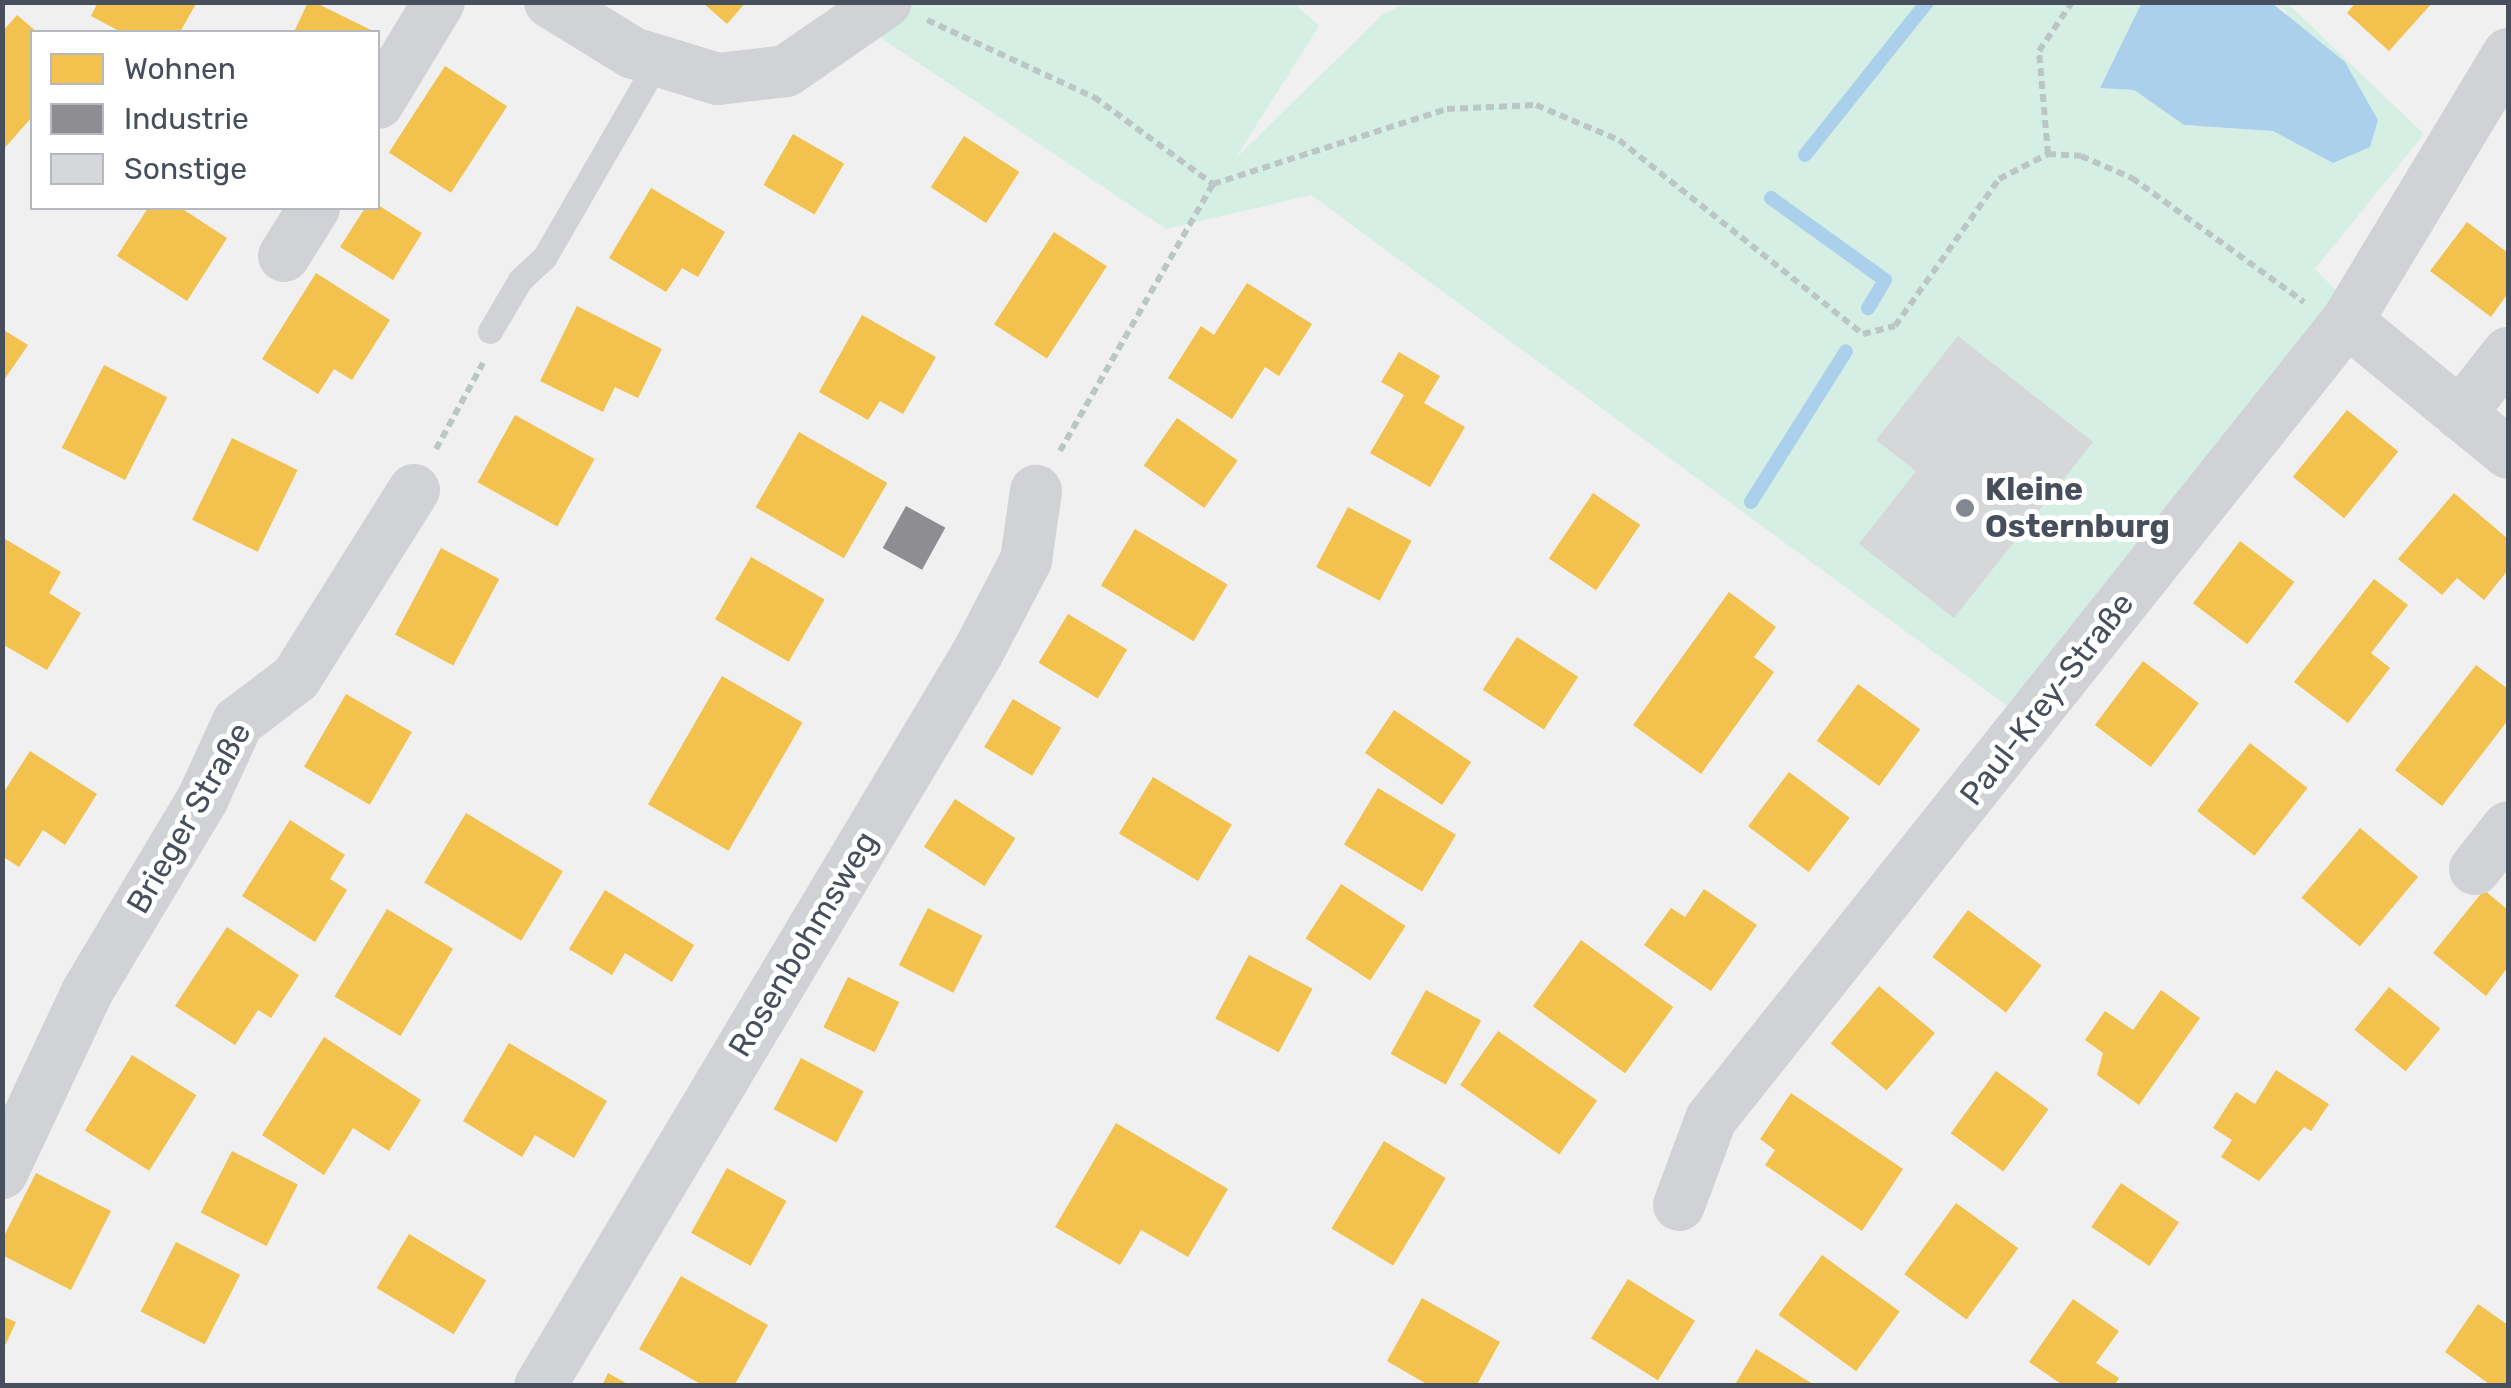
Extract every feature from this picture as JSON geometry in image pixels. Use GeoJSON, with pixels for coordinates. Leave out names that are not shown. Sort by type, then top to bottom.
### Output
{"type":"FeatureCollection","features":[{"type":"Feature","properties":{"kind":"street"},"geometry":{"type":"LineString","coordinates":[[380,100],[439,2]]}},
{"type":"Feature","properties":{"kind":"street"},"geometry":{"type":"LineString","coordinates":[[550,2],[657,62],[718,78],[786,71],[902,9]]}},
{"type":"Feature","properties":{"kind":"street","name":"Paul-Krey-Straße"},"geometry":{"type":"LineString","coordinates":[[1679,1205],[1710,1120],[2347,321],[2508,54]]}},
{"type":"Feature","properties":{"kind":"street"},"geometry":{"type":"LineString","coordinates":[[284,256],[313,210]]}},
{"type":"Feature","properties":{"kind":"street"},"geometry":{"type":"LineString","coordinates":[[2347,321],[2508,453]]}},
{"type":"Feature","properties":{"kind":"street"},"geometry":{"type":"LineString","coordinates":[[2460,414],[2508,353]]}},
{"type":"Feature","properties":{"kind":"street","name":"Brieger Straße"},"geometry":{"type":"LineString","coordinates":[[2,1173],[87,992],[202,798],[238,722],[296,678],[414,490]]}},
{"type":"Feature","properties":{"kind":"street","name":"Rosenbohmsweg"},"geometry":{"type":"LineString","coordinates":[[540,1386],[978,652],[1026,560],[1036,490]]}},
{"type":"Feature","properties":{"kind":"street"},"geometry":{"type":"LineString","coordinates":[[2475,869],[2508,828]]}},
{"type":"Feature","properties":{"kind":"lane"},"geometry":{"type":"LineString","coordinates":[[490,331],[520,280],[544,258],[657,62]]}},
{"type":"Feature","properties":{"kind":"path"},"geometry":{"type":"LineString","coordinates":[[2048,154],[2039,51],[2072,2]]}},
{"type":"Feature","properties":{"kind":"path"},"geometry":{"type":"LineString","coordinates":[[902,9],[1094,97],[1213,184]]}},
{"type":"Feature","properties":{"kind":"path"},"geometry":{"type":"LineString","coordinates":[[1036,490],[1213,184],[1447,109],[1536,105],[1619,140],[1863,334],[1895,326],[1999,179],[2048,154],[2082,156],[2132,178],[2292,298],[2347,321]]}},
{"type":"Feature","properties":{"kind":"path"},"geometry":{"type":"LineString","coordinates":[[414,490],[486,357],[490,331]]}},
{"type":"Feature","properties":{"kind":"green space"},"geometry":{"type":"Polygon","coordinates":[[[905,3],[1294,3],[1319,26],[1235,159],[1382,15],[1406,3],[2142,3],[2100,88],[2134,90],[2184,125],[2273,131],[2333,163],[2286,11],[2272,3],[2287,3],[2424,134],[2315,269],[2373,328],[2040,730],[1311,195],[1166,229],[881,38],[905,3]]]}},
{"type":"Feature","properties":{"kind":"water"},"geometry":{"type":"Polygon","coordinates":[[[2142,2],[2272,3],[2345,62],[2378,120],[2370,147],[2333,163],[2273,131],[2184,125],[2134,90],[2100,88],[2142,2]]]}},
{"type":"Feature","properties":{"kind":"building: Wohnen"},"geometry":{"type":"Polygon","coordinates":[[[98,2],[197,2],[181,30],[117,30],[91,16],[98,2]]]}},
{"type":"Feature","properties":{"kind":"building: Wohnen"},"geometry":{"type":"Polygon","coordinates":[[[308,2],[314,2],[371,30],[295,30],[308,2]]]}},
{"type":"Feature","properties":{"kind":"building: Wohnen"},"geometry":{"type":"Polygon","coordinates":[[[702,2],[746,2],[727,24],[702,2]]]}},
{"type":"Feature","properties":{"kind":"building: Wohnen"},"geometry":{"type":"Polygon","coordinates":[[[2356,2],[2433,2],[2389,51],[2347,13],[2356,2]]]}},
{"type":"Feature","properties":{"kind":"building: Wohnen"},"geometry":{"type":"Polygon","coordinates":[[[17,15],[35,30],[30,30],[30,119],[2,151],[2,32],[17,15]]]}},
{"type":"Feature","properties":{"kind":"building: Wohnen"},"geometry":{"type":"Polygon","coordinates":[[[445,66],[507,106],[451,193],[389,152],[445,66]]]}},
{"type":"Feature","properties":{"kind":"building: Wohnen"},"geometry":{"type":"Polygon","coordinates":[[[793,134],[844,164],[815,215],[764,185],[793,134]]]}},
{"type":"Feature","properties":{"kind":"building: Wohnen"},"geometry":{"type":"Polygon","coordinates":[[[964,136],[1019,172],[986,223],[931,187],[964,136]]]}},
{"type":"Feature","properties":{"kind":"building: Wohnen"},"geometry":{"type":"Polygon","coordinates":[[[651,188],[725,232],[698,277],[682,268],[666,292],[609,258],[651,188]]]}},
{"type":"Feature","properties":{"kind":"building: Wohnen"},"geometry":{"type":"Polygon","coordinates":[[[380,206],[422,233],[393,280],[340,247],[364,210],[380,210],[380,206]]]}},
{"type":"Feature","properties":{"kind":"building: Wohnen"},"geometry":{"type":"Polygon","coordinates":[[[147,210],[184,210],[227,238],[187,301],[117,256],[147,210]]]}},
{"type":"Feature","properties":{"kind":"building: Wohnen"},"geometry":{"type":"Polygon","coordinates":[[[2467,222],[2508,253],[2508,293],[2491,317],[2430,271],[2467,222]]]}},
{"type":"Feature","properties":{"kind":"building: Wohnen"},"geometry":{"type":"Polygon","coordinates":[[[1054,232],[1107,266],[1047,359],[994,324],[1054,232]]]}},
{"type":"Feature","properties":{"kind":"building: Wohnen"},"geometry":{"type":"Polygon","coordinates":[[[316,273],[390,320],[352,380],[334,369],[318,394],[262,359],[316,273]]]}},
{"type":"Feature","properties":{"kind":"building: Wohnen"},"geometry":{"type":"Polygon","coordinates":[[[1247,283],[1312,324],[1279,376],[1265,367],[1232,419],[1168,378],[1201,326],[1214,335],[1247,283]]]}},
{"type":"Feature","properties":{"kind":"building: Wohnen"},"geometry":{"type":"Polygon","coordinates":[[[577,306],[662,349],[638,398],[615,387],[603,412],[540,381],[577,306]]]}},
{"type":"Feature","properties":{"kind":"building: Wohnen"},"geometry":{"type":"Polygon","coordinates":[[[862,315],[936,357],[903,414],[880,401],[868,420],[819,392],[862,315]]]}},
{"type":"Feature","properties":{"kind":"building: Wohnen"},"geometry":{"type":"Polygon","coordinates":[[[2,329],[28,345],[2,383],[2,329]]]}},
{"type":"Feature","properties":{"kind":"building: Wohnen"},"geometry":{"type":"Polygon","coordinates":[[[1399,352],[1440,376],[1424,403],[1465,427],[1430,487],[1370,453],[1404,395],[1381,382],[1399,352]]]}},
{"type":"Feature","properties":{"kind":"building: Wohnen"},"geometry":{"type":"Polygon","coordinates":[[[104,365],[167,397],[125,480],[62,448],[104,365]]]}},
{"type":"Feature","properties":{"kind":"building: Wohnen"},"geometry":{"type":"Polygon","coordinates":[[[2347,410],[2398,452],[2344,518],[2293,477],[2347,410]]]}},
{"type":"Feature","properties":{"kind":"building: Wohnen"},"geometry":{"type":"Polygon","coordinates":[[[515,415],[595,459],[557,526],[478,482],[515,415]]]}},
{"type":"Feature","properties":{"kind":"building: Wohnen"},"geometry":{"type":"Polygon","coordinates":[[[1177,418],[1238,460],[1204,508],[1144,466],[1177,418]]]}},
{"type":"Feature","properties":{"kind":"building: Wohnen"},"geometry":{"type":"Polygon","coordinates":[[[799,432],[887,483],[844,558],[756,507],[799,432]]]}},
{"type":"Feature","properties":{"kind":"building: Wohnen"},"geometry":{"type":"Polygon","coordinates":[[[232,438],[298,470],[258,552],[192,520],[232,438]]]}},
{"type":"Feature","properties":{"kind":"building: Wohnen"},"geometry":{"type":"Polygon","coordinates":[[[1593,493],[1640,525],[1596,590],[1549,558],[1593,493]]]}},
{"type":"Feature","properties":{"kind":"building: Wohnen"},"geometry":{"type":"Polygon","coordinates":[[[2454,493],[2508,539],[2508,570],[2484,600],[2457,578],[2442,595],[2398,559],[2454,493]]]}},
{"type":"Feature","properties":{"kind":"building: Wohnen"},"geometry":{"type":"Polygon","coordinates":[[[1348,507],[1412,541],[1380,601],[1316,567],[1348,507]]]}},
{"type":"Feature","properties":{"kind":"building: Wohnen"},"geometry":{"type":"Polygon","coordinates":[[[1135,529],[1228,585],[1194,641],[1101,586],[1135,529]]]}},
{"type":"Feature","properties":{"kind":"building: Wohnen"},"geometry":{"type":"Polygon","coordinates":[[[5,539],[61,572],[49,593],[81,613],[47,670],[2,644],[5,539]]]}},
{"type":"Feature","properties":{"kind":"building: Wohnen"},"geometry":{"type":"Polygon","coordinates":[[[2240,541],[2294,582],[2247,644],[2193,603],[2240,541]]]}},
{"type":"Feature","properties":{"kind":"building: Wohnen"},"geometry":{"type":"Polygon","coordinates":[[[441,548],[499,579],[453,666],[395,635],[441,548]]]}},
{"type":"Feature","properties":{"kind":"building: Wohnen"},"geometry":{"type":"Polygon","coordinates":[[[751,557],[825,600],[789,662],[715,619],[751,557]]]}},
{"type":"Feature","properties":{"kind":"building: Wohnen"},"geometry":{"type":"Polygon","coordinates":[[[2374,579],[2408,605],[2371,653],[2390,668],[2348,723],[2294,682],[2374,579]]]}},
{"type":"Feature","properties":{"kind":"building: Wohnen"},"geometry":{"type":"Polygon","coordinates":[[[1729,592],[1776,627],[1754,657],[1774,672],[1701,774],[1633,725],[1729,592]]]}},
{"type":"Feature","properties":{"kind":"building: Wohnen"},"geometry":{"type":"Polygon","coordinates":[[[1068,614],[1127,650],[1098,698],[1039,663],[1068,614]]]}},
{"type":"Feature","properties":{"kind":"building: Wohnen"},"geometry":{"type":"Polygon","coordinates":[[[1517,637],[1578,677],[1544,730],[1483,690],[1517,637]]]}},
{"type":"Feature","properties":{"kind":"building: Wohnen"},"geometry":{"type":"Polygon","coordinates":[[[2143,661],[2199,703],[2151,767],[2095,725],[2143,661]]]}},
{"type":"Feature","properties":{"kind":"building: Wohnen"},"geometry":{"type":"Polygon","coordinates":[[[2476,665],[2508,689],[2508,720],[2442,806],[2395,770],[2476,665]]]}},
{"type":"Feature","properties":{"kind":"building: Wohnen"},"geometry":{"type":"Polygon","coordinates":[[[722,676],[803,722],[729,851],[648,804],[722,676]]]}},
{"type":"Feature","properties":{"kind":"building: Wohnen"},"geometry":{"type":"Polygon","coordinates":[[[1858,684],[1920,729],[1879,786],[1817,741],[1858,684]]]}},
{"type":"Feature","properties":{"kind":"building: Wohnen"},"geometry":{"type":"Polygon","coordinates":[[[346,694],[412,732],[370,805],[304,767],[346,694]]]}},
{"type":"Feature","properties":{"kind":"building: Wohnen"},"geometry":{"type":"Polygon","coordinates":[[[1013,699],[1061,728],[1032,776],[984,747],[1013,699]]]}},
{"type":"Feature","properties":{"kind":"building: Wohnen"},"geometry":{"type":"Polygon","coordinates":[[[1394,710],[1471,762],[1442,805],[1365,753],[1394,710]]]}},
{"type":"Feature","properties":{"kind":"building: Wohnen"},"geometry":{"type":"Polygon","coordinates":[[[2250,743],[2308,788],[2255,856],[2197,811],[2250,743]]]}},
{"type":"Feature","properties":{"kind":"building: Wohnen"},"geometry":{"type":"Polygon","coordinates":[[[30,751],[97,794],[65,845],[43,830],[19,867],[2,856],[2,795],[30,751]]]}},
{"type":"Feature","properties":{"kind":"building: Wohnen"},"geometry":{"type":"Polygon","coordinates":[[[1789,772],[1850,818],[1809,872],[1748,826],[1789,772]]]}},
{"type":"Feature","properties":{"kind":"building: Wohnen"},"geometry":{"type":"Polygon","coordinates":[[[1153,777],[1232,824],[1198,881],[1119,834],[1153,777]]]}},
{"type":"Feature","properties":{"kind":"building: Wohnen"},"geometry":{"type":"Polygon","coordinates":[[[1378,788],[1456,835],[1422,891],[1344,845],[1378,788]]]}},
{"type":"Feature","properties":{"kind":"building: Wohnen"},"geometry":{"type":"Polygon","coordinates":[[[955,799],[1015,838],[984,886],[924,847],[955,799]]]}},
{"type":"Feature","properties":{"kind":"building: Wohnen"},"geometry":{"type":"Polygon","coordinates":[[[466,813],[563,871],[521,941],[424,882],[466,813]]]}},
{"type":"Feature","properties":{"kind":"building: Wohnen"},"geometry":{"type":"Polygon","coordinates":[[[290,820],[345,855],[330,879],[347,890],[315,942],[242,896],[290,820]]]}},
{"type":"Feature","properties":{"kind":"building: Wohnen"},"geometry":{"type":"Polygon","coordinates":[[[2360,828],[2418,877],[2360,947],[2302,898],[2360,828]]]}},
{"type":"Feature","properties":{"kind":"building: Wohnen"},"geometry":{"type":"Polygon","coordinates":[[[1341,884],[1406,926],[1370,980],[1306,939],[1341,884]]]}},
{"type":"Feature","properties":{"kind":"building: Wohnen"},"geometry":{"type":"Polygon","coordinates":[[[1704,889],[1757,925],[1711,991],[1644,945],[1671,908],[1685,917],[1704,889]]]}},
{"type":"Feature","properties":{"kind":"building: Wohnen"},"geometry":{"type":"Polygon","coordinates":[[[605,890],[694,945],[672,982],[625,953],[612,975],[569,949],[605,890]]]}},
{"type":"Feature","properties":{"kind":"building: Wohnen"},"geometry":{"type":"Polygon","coordinates":[[[2484,890],[2508,910],[2508,967],[2486,996],[2433,953],[2484,890]]]}},
{"type":"Feature","properties":{"kind":"building: Wohnen"},"geometry":{"type":"Polygon","coordinates":[[[928,908],[982,936],[953,993],[899,965],[928,908]]]}},
{"type":"Feature","properties":{"kind":"building: Wohnen"},"geometry":{"type":"Polygon","coordinates":[[[387,909],[453,949],[400,1036],[334,996],[387,909]]]}},
{"type":"Feature","properties":{"kind":"building: Wohnen"},"geometry":{"type":"Polygon","coordinates":[[[1968,910],[2041,965],[2006,1012],[1932,957],[1968,910]]]}},
{"type":"Feature","properties":{"kind":"building: Wohnen"},"geometry":{"type":"Polygon","coordinates":[[[227,927],[299,975],[271,1018],[258,1010],[235,1045],[175,1006],[227,927]]]}},
{"type":"Feature","properties":{"kind":"building: Wohnen"},"geometry":{"type":"Polygon","coordinates":[[[1581,940],[1673,1007],[1625,1073],[1533,1006],[1581,940]]]}},
{"type":"Feature","properties":{"kind":"building: Wohnen"},"geometry":{"type":"Polygon","coordinates":[[[1249,955],[1313,989],[1279,1052],[1215,1019],[1249,955]]]}},
{"type":"Feature","properties":{"kind":"building: Wohnen"},"geometry":{"type":"Polygon","coordinates":[[[848,977],[899,1002],[875,1052],[823,1027],[848,977]]]}},
{"type":"Feature","properties":{"kind":"building: Wohnen"},"geometry":{"type":"Polygon","coordinates":[[[1879,986],[1935,1033],[1887,1090],[1831,1043],[1879,986]]]}},
{"type":"Feature","properties":{"kind":"building: Wohnen"},"geometry":{"type":"Polygon","coordinates":[[[2389,987],[2440,1029],[2406,1071],[2354,1030],[2389,987]]]}},
{"type":"Feature","properties":{"kind":"building: Wohnen"},"geometry":{"type":"Polygon","coordinates":[[[1426,990],[1481,1021],[1446,1084],[1391,1054],[1426,990]]]}},
{"type":"Feature","properties":{"kind":"building: Wohnen"},"geometry":{"type":"Polygon","coordinates":[[[2161,990],[2200,1018],[2139,1105],[2097,1075],[2103,1053],[2085,1040],[2105,1011],[2133,1030],[2161,990]]]}},
{"type":"Feature","properties":{"kind":"building: Wohnen"},"geometry":{"type":"Polygon","coordinates":[[[1498,1031],[1597,1100],[1559,1154],[1460,1085],[1498,1031]]]}},
{"type":"Feature","properties":{"kind":"building: Wohnen"},"geometry":{"type":"Polygon","coordinates":[[[324,1037],[421,1100],[389,1151],[353,1128],[324,1175],[262,1135],[324,1037]]]}},
{"type":"Feature","properties":{"kind":"building: Wohnen"},"geometry":{"type":"Polygon","coordinates":[[[509,1043],[607,1101],[574,1158],[535,1135],[522,1157],[463,1121],[509,1043]]]}},
{"type":"Feature","properties":{"kind":"building: Wohnen"},"geometry":{"type":"Polygon","coordinates":[[[132,1055],[196,1095],[149,1171],[85,1130],[132,1055]]]}},
{"type":"Feature","properties":{"kind":"building: Wohnen"},"geometry":{"type":"Polygon","coordinates":[[[801,1058],[864,1091],[836,1143],[774,1109],[801,1058]]]}},
{"type":"Feature","properties":{"kind":"building: Wohnen"},"geometry":{"type":"Polygon","coordinates":[[[2276,1070],[2329,1104],[2311,1131],[2304,1127],[2259,1181],[2221,1157],[2232,1140],[2213,1128],[2236,1092],[2255,1104],[2276,1070]]]}},
{"type":"Feature","properties":{"kind":"building: Wohnen"},"geometry":{"type":"Polygon","coordinates":[[[1996,1071],[2049,1109],[2003,1172],[1951,1133],[1996,1071]]]}},
{"type":"Feature","properties":{"kind":"building: Wohnen"},"geometry":{"type":"Polygon","coordinates":[[[1791,1093],[1903,1169],[1862,1231],[1765,1165],[1775,1150],[1760,1139],[1791,1093]]]}},
{"type":"Feature","properties":{"kind":"building: Wohnen"},"geometry":{"type":"Polygon","coordinates":[[[1116,1123],[1228,1189],[1188,1257],[1141,1230],[1120,1265],[1055,1227],[1116,1123]]]}},
{"type":"Feature","properties":{"kind":"building: Wohnen"},"geometry":{"type":"Polygon","coordinates":[[[1384,1141],[1446,1178],[1393,1266],[1331,1228],[1384,1141]]]}},
{"type":"Feature","properties":{"kind":"building: Wohnen"},"geometry":{"type":"Polygon","coordinates":[[[232,1151],[298,1185],[267,1246],[201,1212],[232,1151]]]}},
{"type":"Feature","properties":{"kind":"building: Wohnen"},"geometry":{"type":"Polygon","coordinates":[[[727,1168],[786,1201],[751,1266],[691,1233],[727,1168]]]}},
{"type":"Feature","properties":{"kind":"building: Wohnen"},"geometry":{"type":"Polygon","coordinates":[[[36,1173],[111,1211],[71,1290],[2,1255],[2,1240],[36,1173]]]}},
{"type":"Feature","properties":{"kind":"building: Wohnen"},"geometry":{"type":"Polygon","coordinates":[[[2121,1183],[2179,1222],[2149,1266],[2091,1227],[2121,1183]]]}},
{"type":"Feature","properties":{"kind":"building: Wohnen"},"geometry":{"type":"Polygon","coordinates":[[[1956,1203],[2018,1248],[1967,1319],[1904,1274],[1956,1203]]]}},
{"type":"Feature","properties":{"kind":"building: Wohnen"},"geometry":{"type":"Polygon","coordinates":[[[409,1234],[486,1280],[454,1334],[377,1288],[409,1234]]]}},
{"type":"Feature","properties":{"kind":"building: Wohnen"},"geometry":{"type":"Polygon","coordinates":[[[176,1242],[240,1275],[205,1344],[141,1311],[176,1242]]]}},
{"type":"Feature","properties":{"kind":"building: Wohnen"},"geometry":{"type":"Polygon","coordinates":[[[1822,1255],[1900,1311],[1856,1371],[1779,1315],[1822,1255]]]}},
{"type":"Feature","properties":{"kind":"building: Wohnen"},"geometry":{"type":"Polygon","coordinates":[[[681,1276],[768,1325],[734,1386],[704,1386],[639,1349],[681,1276]]]}},
{"type":"Feature","properties":{"kind":"building: Wohnen"},"geometry":{"type":"Polygon","coordinates":[[[1628,1279],[1695,1321],[1658,1380],[1591,1338],[1628,1279]]]}},
{"type":"Feature","properties":{"kind":"building: Wohnen"},"geometry":{"type":"Polygon","coordinates":[[[1422,1298],[1500,1342],[1476,1386],[1430,1386],[1387,1361],[1422,1298]]]}},
{"type":"Feature","properties":{"kind":"building: Wohnen"},"geometry":{"type":"Polygon","coordinates":[[[2073,1299],[2119,1331],[2096,1363],[2119,1378],[2114,1386],[2064,1386],[2029,1362],[2073,1299]]]}},
{"type":"Feature","properties":{"kind":"building: Wohnen"},"geometry":{"type":"Polygon","coordinates":[[[2478,1304],[2508,1325],[2508,1386],[2492,1386],[2445,1352],[2478,1304]]]}},
{"type":"Feature","properties":{"kind":"building: Wohnen"},"geometry":{"type":"Polygon","coordinates":[[[2,1316],[16,1322],[2,1352],[2,1316]]]}},
{"type":"Feature","properties":{"kind":"building: Wohnen"},"geometry":{"type":"Polygon","coordinates":[[[1756,1349],[1816,1386],[1734,1386],[1756,1349]]]}},
{"type":"Feature","properties":{"kind":"building: Wohnen"},"geometry":{"type":"Polygon","coordinates":[[[608,1373],[631,1386],[602,1386],[608,1373]]]}},
{"type":"Feature","properties":{"kind":"building: Industrie"},"geometry":{"type":"Polygon","coordinates":[[[906,506],[945,528],[922,570],[883,548],[906,506]]]}},
{"type":"Feature","properties":{"kind":"building: Sonstige","name":"Kleine Osternburg"},"geometry":{"type":"Polygon","coordinates":[[[1958,336],[2093,442],[1954,618],[1859,544],[1916,471],[1876,440],[1958,336]]]}},
{"type":"Feature","properties":{"kind":"waterway"},"geometry":{"type":"LineString","coordinates":[[1805,155],[1927,2]]}},
{"type":"Feature","properties":{"kind":"waterway"},"geometry":{"type":"LineString","coordinates":[[1771,198],[1885,280],[1868,308]]}},
{"type":"Feature","properties":{"kind":"waterway"},"geometry":{"type":"LineString","coordinates":[[1751,502],[1846,351]]}},
{"type":"Feature","properties":{"kind":"place","name":"Kleine Osternburg"},"geometry":{"type":"Point","coordinates":[1965,508]}}]}
